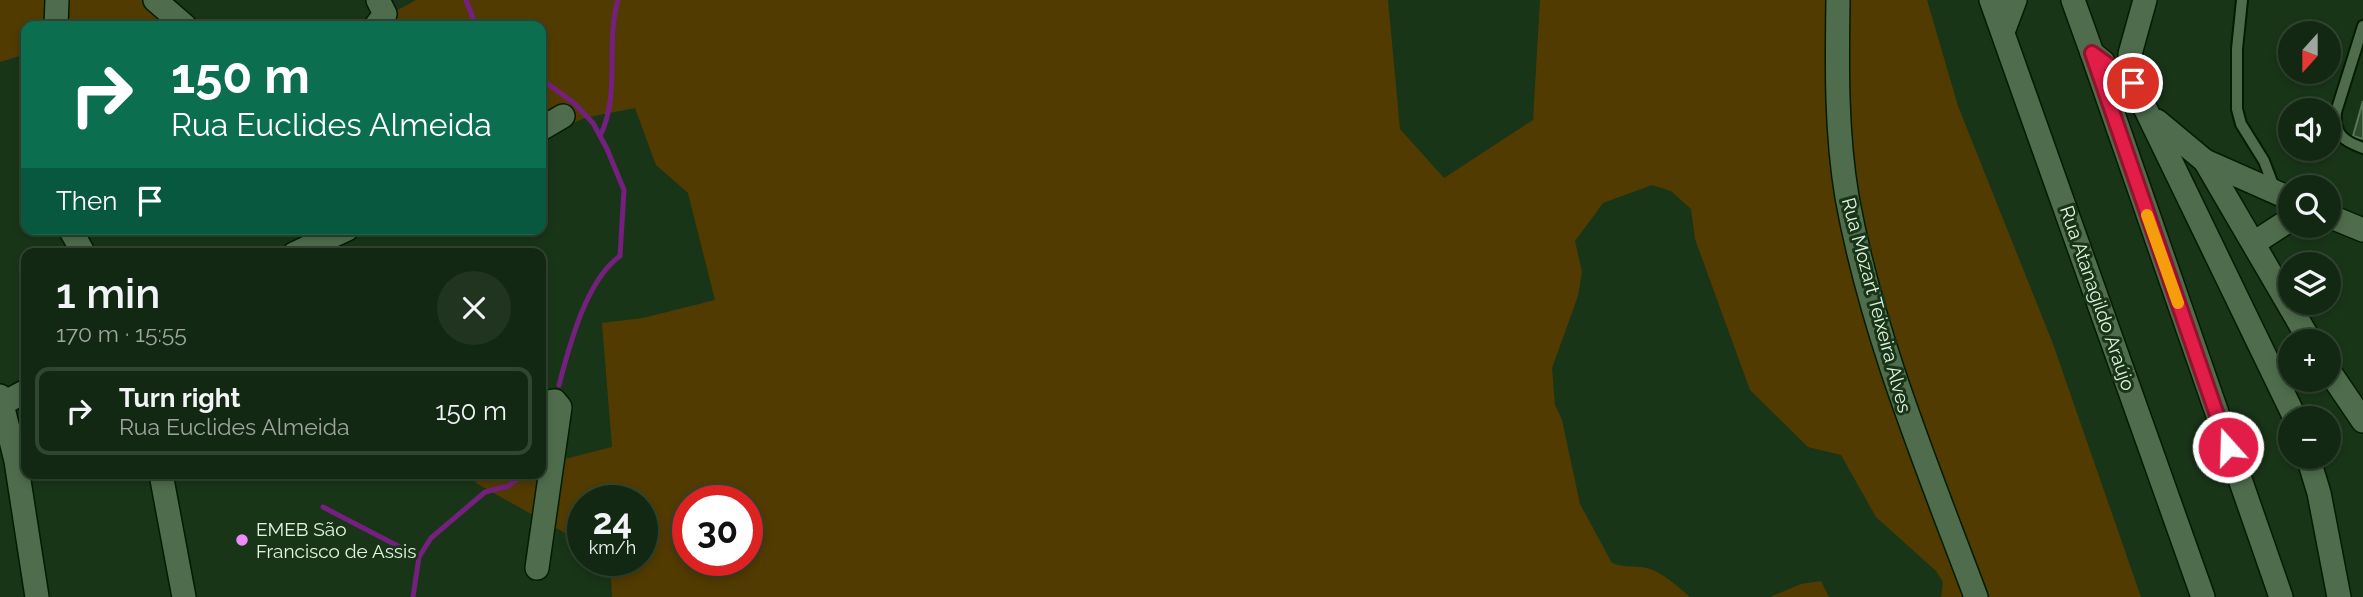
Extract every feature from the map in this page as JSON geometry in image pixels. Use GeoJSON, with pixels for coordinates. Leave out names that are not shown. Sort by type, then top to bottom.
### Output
{"type":"FeatureCollection","features":[{"type":"Feature","properties":{"kind":"street"},"geometry":{"type":"LineString","coordinates":[[56,21],[57,0]]}},
{"type":"Feature","properties":{"kind":"street"},"geometry":{"type":"LineString","coordinates":[[155,0],[179,21]]}},
{"type":"Feature","properties":{"kind":"street"},"geometry":{"type":"LineString","coordinates":[[378,0],[385,14],[380,21]]}},
{"type":"Feature","properties":{"kind":"street","name":"Rua Mozart Teixeira Alves"},"geometry":{"type":"LineString","coordinates":[[1838,0],[1841,148],[1859,251],[1910,426],[1976,597]]}},
{"type":"Feature","properties":{"kind":"street","name":"Rua Atanagildo Araújo"},"geometry":{"type":"LineString","coordinates":[[1991,0],[2203,597]]}},
{"type":"Feature","properties":{"kind":"street"},"geometry":{"type":"LineString","coordinates":[[2003,32],[2015,0]]}},
{"type":"Feature","properties":{"kind":"street"},"geometry":{"type":"LineString","coordinates":[[2073,0],[2281,597]]}},
{"type":"Feature","properties":{"kind":"street"},"geometry":{"type":"LineString","coordinates":[[2145,0],[2130,54],[2133,83],[2289,406]]}},
{"type":"Feature","properties":{"kind":"street"},"geometry":{"type":"LineString","coordinates":[[2092,53],[2133,83]]}},
{"type":"Feature","properties":{"kind":"street"},"geometry":{"type":"LineString","coordinates":[[2150,115],[2205,161],[2278,194]]}},
{"type":"Feature","properties":{"kind":"street"},"geometry":{"type":"LineString","coordinates":[[546,126],[563,116]]}},
{"type":"Feature","properties":{"kind":"street"},"geometry":{"type":"LineString","coordinates":[[2205,161],[2303,329]]}},
{"type":"Feature","properties":{"kind":"street"},"geometry":{"type":"LineString","coordinates":[[2341,221],[2363,230]]}},
{"type":"Feature","properties":{"kind":"street"},"geometry":{"type":"LineString","coordinates":[[2254,243],[2278,227]]}},
{"type":"Feature","properties":{"kind":"street"},"geometry":{"type":"LineString","coordinates":[[305,248],[329,235]]}},
{"type":"Feature","properties":{"kind":"street"},"geometry":{"type":"LineString","coordinates":[[2341,389],[2363,421]]}},
{"type":"Feature","properties":{"kind":"street"},"geometry":{"type":"LineString","coordinates":[[21,393],[1,400],[16,461],[37,597]]}},
{"type":"Feature","properties":{"kind":"street"},"geometry":{"type":"LineString","coordinates":[[537,568],[560,407],[555,401],[546,402]]}},
{"type":"Feature","properties":{"kind":"street"},"geometry":{"type":"LineString","coordinates":[[2312,469],[2319,493],[2339,597]]}},
{"type":"Feature","properties":{"kind":"street"},"geometry":{"type":"LineString","coordinates":[[162,479],[184,597]]}},
{"type":"Feature","properties":{"kind":"lane"},"geometry":{"type":"LineString","coordinates":[[2242,0],[2236,49],[2237,110],[2241,124],[2278,187]]}},
{"type":"Feature","properties":{"kind":"lane"},"geometry":{"type":"LineString","coordinates":[[2363,26],[2336,111],[2335,124],[2345,141],[2363,148]]}},
{"type":"Feature","properties":{"kind":"shaded area"},"geometry":{"type":"Polygon","coordinates":[[[0,0],[151,0],[174,21],[21,21],[21,56],[0,62],[0,0]]]}},
{"type":"Feature","properties":{"kind":"shaded area"},"geometry":{"type":"Polygon","coordinates":[[[416,0],[1388,0],[1400,129],[1444,178],[1533,120],[1540,0],[1927,0],[1958,106],[2053,344],[2141,597],[1941,597],[1943,582],[1936,571],[1876,517],[1841,455],[1808,447],[1750,390],[1695,239],[1691,209],[1671,191],[1652,185],[1603,203],[1575,241],[1582,272],[1578,296],[1552,368],[1555,405],[1562,420],[1580,504],[1612,563],[1654,571],[1690,597],[612,597],[610,576],[658,576],[658,485],[567,485],[567,534],[474,482],[485,479],[546,479],[546,464],[612,447],[602,323],[643,318],[715,300],[688,193],[656,165],[635,108],[584,118],[546,137],[546,21],[387,21],[385,17],[416,0]]]}},
{"type":"Feature","properties":{"kind":"shaded area"},"geometry":{"type":"Polygon","coordinates":[[[1821,581],[1829,597],[1770,597],[1801,584],[1821,581]]]}},
{"type":"Feature","properties":{"kind":"building"},"geometry":{"type":"Polygon","coordinates":[[[2363,101],[2363,139],[2353,136],[2363,101]]]}},
{"type":"Feature","properties":{"kind":"waterway"},"geometry":{"type":"LineString","coordinates":[[466,0],[474,21]]}},
{"type":"Feature","properties":{"kind":"waterway"},"geometry":{"type":"LineString","coordinates":[[600,136],[610,103],[614,17],[618,0]]}},
{"type":"Feature","properties":{"kind":"waterway"},"geometry":{"type":"LineString","coordinates":[[546,83],[574,103],[593,123],[624,190],[620,256],[608,267],[588,297],[559,385]]}},
{"type":"Feature","properties":{"kind":"waterway"},"geometry":{"type":"LineString","coordinates":[[413,597],[419,557],[431,538],[485,492],[508,486],[518,479]]}},
{"type":"Feature","properties":{"kind":"waterway"},"geometry":{"type":"LineString","coordinates":[[323,507],[419,557]]}},
{"type":"Feature","properties":{"kind":"slow traffic"},"geometry":{"type":"LineString","coordinates":[[2147,215],[2178,303]]}},
{"type":"Feature","properties":{"kind":"place","name":"EMEB São Francisco de Assis"},"geometry":{"type":"Point","coordinates":[242,540]}},
{"type":"Feature","properties":{"kind":"route"},"geometry":{"type":"LineString","coordinates":[[2133,83],[2092,53],[2228,447]]}}]}
